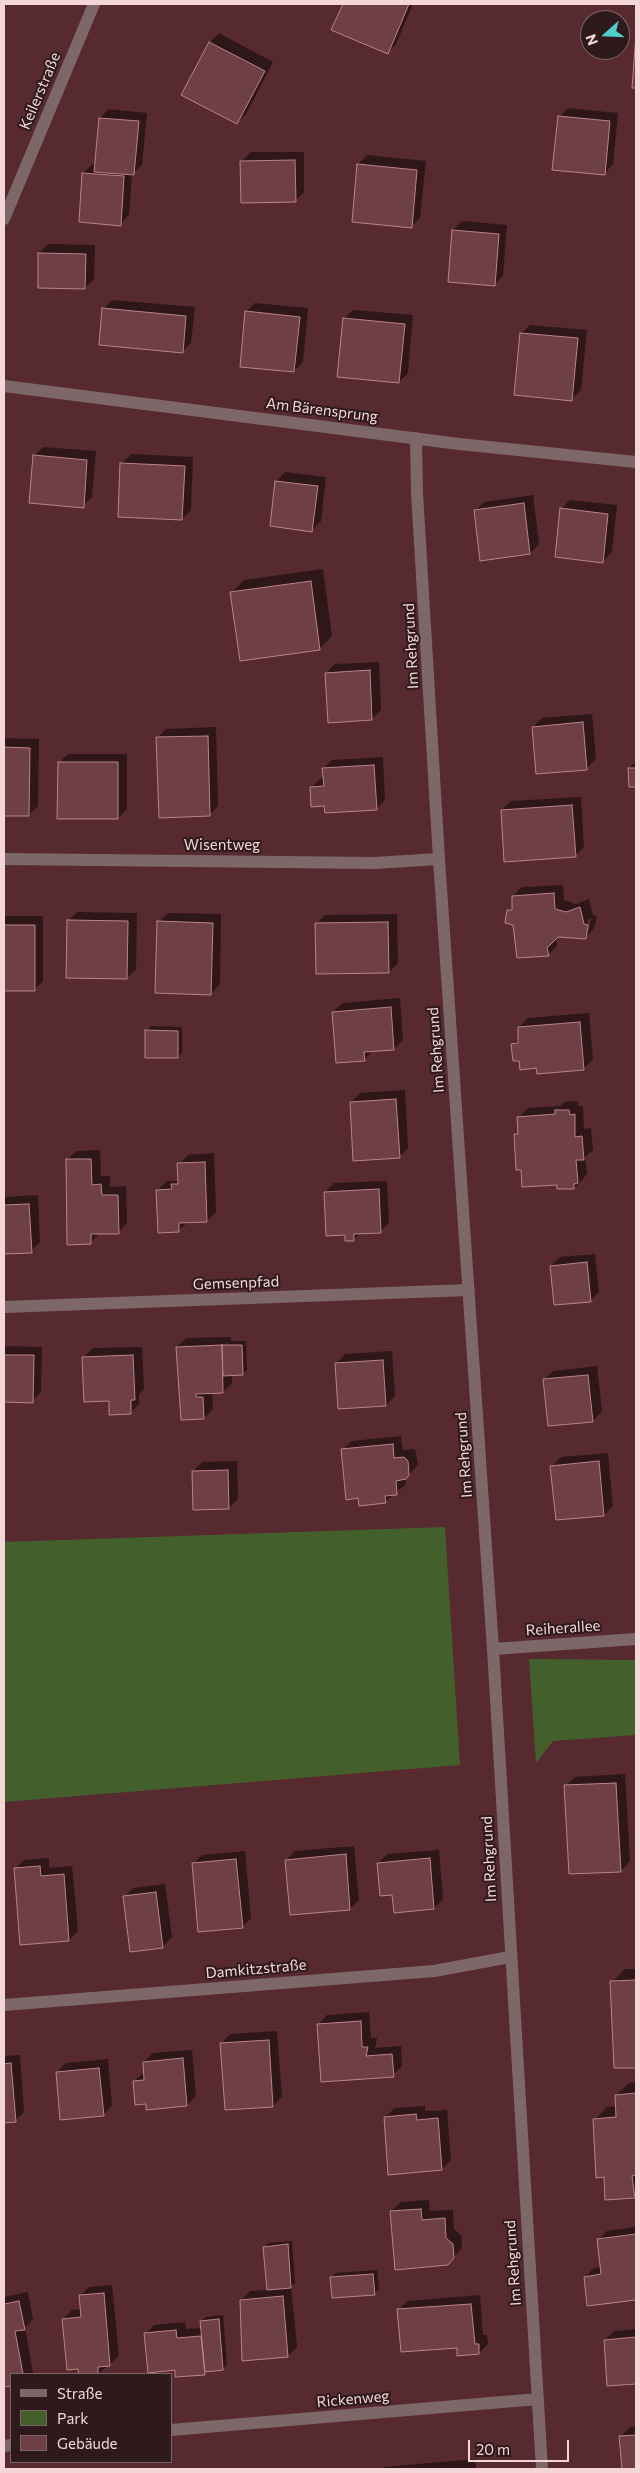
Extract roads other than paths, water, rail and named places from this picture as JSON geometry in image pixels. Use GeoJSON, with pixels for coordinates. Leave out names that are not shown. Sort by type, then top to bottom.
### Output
{"type":"FeatureCollection","features":[{"type":"Feature","properties":{"kind":"street","name":"Keilerstraße"},"geometry":{"type":"LineString","coordinates":[[4,219],[94,4]]}},
{"type":"Feature","properties":{"kind":"street","name":"Am Bärensprung"},"geometry":{"type":"LineString","coordinates":[[4,386],[416,438],[636,462]]}},
{"type":"Feature","properties":{"kind":"street","name":"Im Rehgrund"},"geometry":{"type":"LineString","coordinates":[[416,438],[417,493],[439,859],[492,1649],[542,2469]]}},
{"type":"Feature","properties":{"kind":"street","name":"Wisentweg"},"geometry":{"type":"LineString","coordinates":[[4,859],[364,862],[439,859]]}},
{"type":"Feature","properties":{"kind":"street","name":"Gemsenpfad"},"geometry":{"type":"LineString","coordinates":[[4,1306],[167,1302],[469,1290]]}},
{"type":"Feature","properties":{"kind":"street","name":"Reiherallee"},"geometry":{"type":"LineString","coordinates":[[492,1649],[636,1640]]}},
{"type":"Feature","properties":{"kind":"street","name":"Damkitzstraße"},"geometry":{"type":"LineString","coordinates":[[4,2005],[434,1971],[510,1957]]}},
{"type":"Feature","properties":{"kind":"street","name":"Rickenweg"},"geometry":{"type":"LineString","coordinates":[[172,2430],[538,2399]]}}]}
